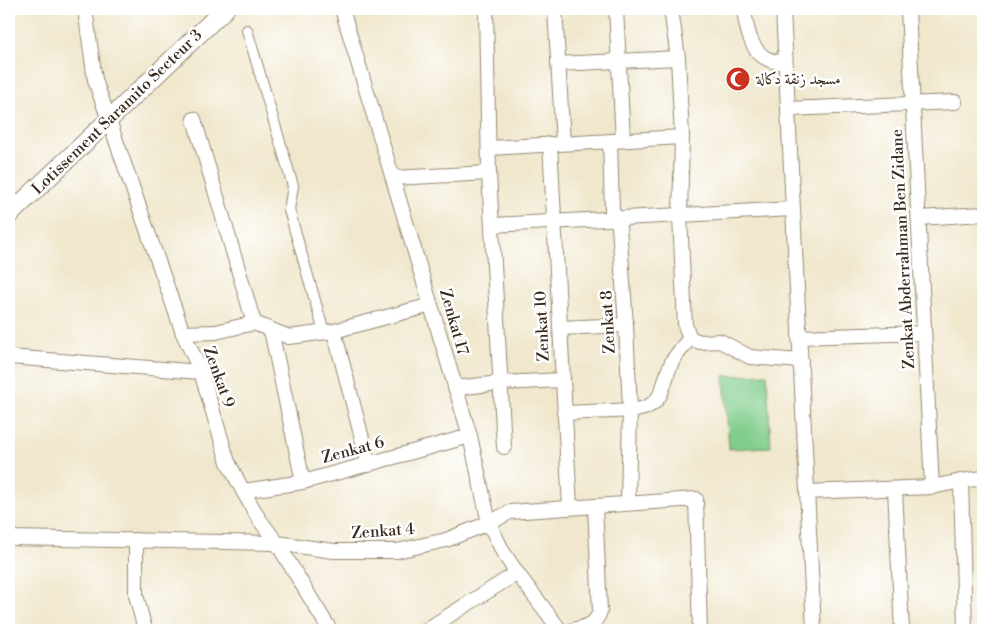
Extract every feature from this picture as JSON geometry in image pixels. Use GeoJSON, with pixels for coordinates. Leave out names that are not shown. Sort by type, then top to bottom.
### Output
{"type":"FeatureCollection","features":[{"type":"Feature","properties":{"kind":"street","name":"Zenkat 9"},"geometry":{"type":"LineString","coordinates":[[85,9],[95,80],[183,333],[201,372],[228,462],[259,519],[277,543],[330,630]]}},
{"type":"Feature","properties":{"kind":"street","name":"Lotissement Saramito Secteur 3"},"geometry":{"type":"LineString","coordinates":[[9,215],[109,118],[226,9]]}},
{"type":"Feature","properties":{"kind":"street","name":"Zenkat 17"},"geometry":{"type":"LineString","coordinates":[[342,9],[470,436],[489,523],[503,552],[560,630]]}},
{"type":"Feature","properties":{"kind":"street"},"geometry":{"type":"LineString","coordinates":[[486,9],[489,173],[504,447]]}},
{"type":"Feature","properties":{"kind":"street","name":"Zenkat 10"},"geometry":{"type":"LineString","coordinates":[[555,9],[558,64],[553,223],[570,507]]}},
{"type":"Feature","properties":{"kind":"street","name":"Zenkat 8"},"geometry":{"type":"LineString","coordinates":[[616,9],[618,60],[612,210],[619,226],[626,325],[630,410],[628,502]]}},
{"type":"Feature","properties":{"kind":"street"},"geometry":{"type":"LineString","coordinates":[[671,9],[678,58],[682,137],[680,216],[685,325],[690,338],[700,342],[720,341],[750,357],[801,361]]}},
{"type":"Feature","properties":{"kind":"street"},"geometry":{"type":"LineString","coordinates":[[744,9],[746,27],[759,53],[768,60],[786,64]]}},
{"type":"Feature","properties":{"kind":"street"},"geometry":{"type":"LineString","coordinates":[[783,9],[814,630]]}},
{"type":"Feature","properties":{"kind":"street","name":"Zenkat Abderrahman Ben Zidane"},"geometry":{"type":"LineString","coordinates":[[908,9],[932,487]]}},
{"type":"Feature","properties":{"kind":"street"},"geometry":{"type":"LineString","coordinates":[[247,30],[293,186],[289,210],[329,331],[369,465]]}},
{"type":"Feature","properties":{"kind":"street"},"geometry":{"type":"LineString","coordinates":[[558,64],[678,58]]}},
{"type":"Feature","properties":{"kind":"street"},"geometry":{"type":"LineString","coordinates":[[788,109],[955,102]]}},
{"type":"Feature","properties":{"kind":"street"},"geometry":{"type":"LineString","coordinates":[[194,119],[254,323]]}},
{"type":"Feature","properties":{"kind":"street"},"geometry":{"type":"LineString","coordinates":[[489,148],[682,137]]}},
{"type":"Feature","properties":{"kind":"street"},"geometry":{"type":"LineString","coordinates":[[393,178],[489,173]]}},
{"type":"Feature","properties":{"kind":"street"},"geometry":{"type":"LineString","coordinates":[[492,225],[793,209]]}},
{"type":"Feature","properties":{"kind":"street"},"geometry":{"type":"LineString","coordinates":[[919,218],[983,214]]}},
{"type":"Feature","properties":{"kind":"street"},"geometry":{"type":"LineString","coordinates":[[183,333],[216,332],[254,323],[290,337],[329,331],[432,305]]}},
{"type":"Feature","properties":{"kind":"street"},"geometry":{"type":"LineString","coordinates":[[560,328],[626,325]]}},
{"type":"Feature","properties":{"kind":"street"},"geometry":{"type":"LineString","coordinates":[[272,330],[303,482]]}},
{"type":"Feature","properties":{"kind":"street"},"geometry":{"type":"LineString","coordinates":[[799,338],[924,333]]}},
{"type":"Feature","properties":{"kind":"street"},"geometry":{"type":"LineString","coordinates":[[564,413],[644,409],[657,400],[662,392],[673,362],[690,338]]}},
{"type":"Feature","properties":{"kind":"street"},"geometry":{"type":"LineString","coordinates":[[9,357],[201,372]]}},
{"type":"Feature","properties":{"kind":"street"},"geometry":{"type":"LineString","coordinates":[[455,388],[500,382],[562,380]]}},
{"type":"Feature","properties":{"kind":"street","name":"Zenkat 6"},"geometry":{"type":"LineString","coordinates":[[243,491],[303,482],[470,436]]}},
{"type":"Feature","properties":{"kind":"street"},"geometry":{"type":"LineString","coordinates":[[807,492],[932,487],[983,478]]}},
{"type":"Feature","properties":{"kind":"street"},"geometry":{"type":"LineString","coordinates":[[961,481],[965,630]]}},
{"type":"Feature","properties":{"kind":"street"},"geometry":{"type":"LineString","coordinates":[[895,489],[902,630]]}},
{"type":"Feature","properties":{"kind":"street","name":"Zenkat 4"},"geometry":{"type":"LineString","coordinates":[[9,538],[277,543],[334,551],[397,551],[446,540],[489,523],[510,512],[628,502],[696,499],[700,630]]}},
{"type":"Feature","properties":{"kind":"street"},"geometry":{"type":"LineString","coordinates":[[573,630],[589,626],[595,622],[600,611],[595,506]]}},
{"type":"Feature","properties":{"kind":"street"},"geometry":{"type":"LineString","coordinates":[[136,540],[136,595],[145,630]]}},
{"type":"Feature","properties":{"kind":"street"},"geometry":{"type":"LineString","coordinates":[[426,630],[517,573]]}},
{"type":"Feature","properties":{"kind":"green space"},"geometry":{"type":"Polygon","coordinates":[[[767,374],[771,447],[729,449],[724,376],[767,374]]]}},
{"type":"Feature","properties":{"kind":"place","name":"مسجد زنقة دكالة"},"geometry":{"type":"Point","coordinates":[738,79]}}]}
